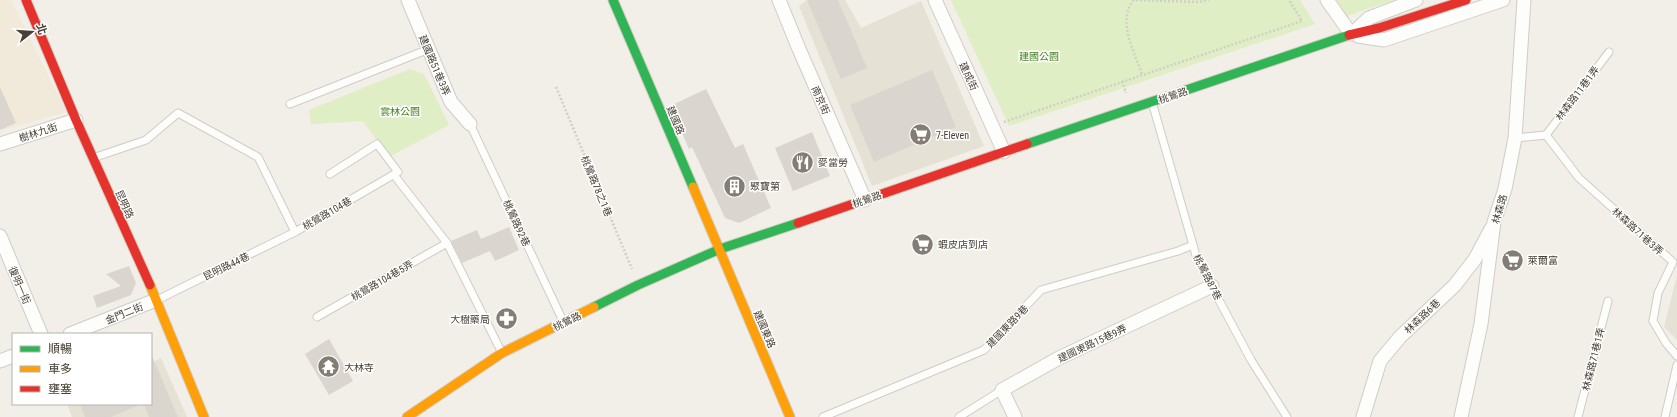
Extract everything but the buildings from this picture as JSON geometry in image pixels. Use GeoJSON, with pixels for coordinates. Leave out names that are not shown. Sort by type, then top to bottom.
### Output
{"type":"FeatureCollection","features":[{"type":"Feature","properties":{"kind":"main road","name":"昆明路"},"geometry":{"type":"LineString","coordinates":[[26,0],[76,120],[156,300],[204,417]]}},
{"type":"Feature","properties":{"kind":"main road","name":"建國路"},"geometry":{"type":"LineString","coordinates":[[613,0],[720,249]]}},
{"type":"Feature","properties":{"kind":"main road","name":"桃鶯路"},"geometry":{"type":"LineString","coordinates":[[407,417],[502,353],[638,285],[720,249],[1351,34],[1379,28],[1466,0]]}},
{"type":"Feature","properties":{"kind":"main road","name":"建國東路"},"geometry":{"type":"LineString","coordinates":[[720,249],[790,417]]}},
{"type":"Feature","properties":{"kind":"street","name":"建國路51巷3弄"},"geometry":{"type":"LineString","coordinates":[[408,0],[451,102],[470,124]]}},
{"type":"Feature","properties":{"kind":"street","name":"南京街"},"geometry":{"type":"LineString","coordinates":[[779,0],[865,200]]}},
{"type":"Feature","properties":{"kind":"street","name":"建成街"},"geometry":{"type":"LineString","coordinates":[[935,0],[1004,152]]}},
{"type":"Feature","properties":{"kind":"street"},"geometry":{"type":"LineString","coordinates":[[1327,0],[1351,34]]}},
{"type":"Feature","properties":{"kind":"street","name":"桃鶯路"},"geometry":{"type":"LineString","coordinates":[[1351,34],[1369,18],[1416,0]]}},
{"type":"Feature","properties":{"kind":"street","name":"桃鶯路"},"geometry":{"type":"LineString","coordinates":[[1351,34],[1384,40],[1503,0]]}},
{"type":"Feature","properties":{"kind":"street","name":"林森路"},"geometry":{"type":"LineString","coordinates":[[1461,417],[1481,324],[1494,222],[1505,189],[1515,138],[1524,0]]}},
{"type":"Feature","properties":{"kind":"street","name":"樹林九街"},"geometry":{"type":"LineString","coordinates":[[0,144],[76,120]]}},
{"type":"Feature","properties":{"kind":"street","name":"林森路6巷"},"geometry":{"type":"LineString","coordinates":[[1362,417],[1380,361],[1400,337],[1454,285],[1475,259],[1494,222]]}},
{"type":"Feature","properties":{"kind":"street","name":"復明一街"},"geometry":{"type":"LineString","coordinates":[[0,236],[41,333]]}},
{"type":"Feature","properties":{"kind":"street","name":"建國東路15巷9弄"},"geometry":{"type":"LineString","coordinates":[[1002,390],[1059,358],[1212,286]]}},
{"type":"Feature","properties":{"kind":"street","name":"金門二街"},"geometry":{"type":"LineString","coordinates":[[73,333],[156,300]]}},
{"type":"Feature","properties":{"kind":"street"},"geometry":{"type":"LineString","coordinates":[[0,361],[12,356]]}},
{"type":"Feature","properties":{"kind":"street"},"geometry":{"type":"LineString","coordinates":[[1002,390],[1016,417]]}},
{"type":"Feature","properties":{"kind":"lane"},"geometry":{"type":"LineString","coordinates":[[290,104],[429,49]]}},
{"type":"Feature","properties":{"kind":"lane","name":"林森路11巷1弄"},"geometry":{"type":"LineString","coordinates":[[1546,135],[1608,52]]}},
{"type":"Feature","properties":{"kind":"lane","name":"桃鶯路87巷"},"geometry":{"type":"LineString","coordinates":[[1152,102],[1197,259],[1251,360],[1287,417]]}},
{"type":"Feature","properties":{"kind":"lane","name":"桃鶯路104巷"},"geometry":{"type":"LineString","coordinates":[[93,158],[146,140],[178,113],[258,156],[295,232],[394,174]]}},
{"type":"Feature","properties":{"kind":"lane","name":"桃鶯路92巷"},"geometry":{"type":"LineString","coordinates":[[470,124],[564,323]]}},
{"type":"Feature","properties":{"kind":"lane"},"geometry":{"type":"LineString","coordinates":[[1515,138],[1546,135]]}},
{"type":"Feature","properties":{"kind":"lane","name":"林森路71巷3弄"},"geometry":{"type":"LineString","coordinates":[[1546,135],[1579,178],[1673,262],[1658,293],[1653,321],[1666,343],[1677,356]]}},
{"type":"Feature","properties":{"kind":"lane"},"geometry":{"type":"LineString","coordinates":[[330,174],[377,144],[398,172],[394,174],[447,243],[502,353]]}},
{"type":"Feature","properties":{"kind":"lane","name":"昆明路44巷"},"geometry":{"type":"LineString","coordinates":[[156,300],[295,232]]}},
{"type":"Feature","properties":{"kind":"lane","name":"桃鶯路104巷5弄"},"geometry":{"type":"LineString","coordinates":[[317,317],[447,243]]}},
{"type":"Feature","properties":{"kind":"lane","name":"建國東路9巷"},"geometry":{"type":"LineString","coordinates":[[823,417],[984,350],[1041,290],[1178,251],[1193,245]]}},
{"type":"Feature","properties":{"kind":"lane","name":"林森路71巷1弄"},"geometry":{"type":"LineString","coordinates":[[1578,417],[1608,301]]}},
{"type":"Feature","properties":{"kind":"lane"},"geometry":{"type":"LineString","coordinates":[[1665,417],[1677,365]]}},
{"type":"Feature","properties":{"kind":"lane"},"geometry":{"type":"LineString","coordinates":[[959,417],[1002,390]]}},
{"type":"Feature","properties":{"kind":"path"},"geometry":{"type":"LineString","coordinates":[[1142,74],[1126,23],[1127,12],[1135,0],[1198,2],[1209,0]]}},
{"type":"Feature","properties":{"kind":"path"},"geometry":{"type":"LineString","coordinates":[[997,124],[1302,20],[1289,0]]}},
{"type":"Feature","properties":{"kind":"path","name":"桃鶯路78之1巷"},"geometry":{"type":"LineString","coordinates":[[556,87],[638,285]]}},
{"type":"Feature","properties":{"kind":"shaded area"},"geometry":{"type":"Polygon","coordinates":[[[0,0],[11,0],[66,112],[0,131],[0,0]]]}},
{"type":"Feature","properties":{"kind":"shaded area"},"geometry":{"type":"Polygon","coordinates":[[[807,0],[845,0],[861,28],[921,1],[984,146],[872,186],[799,6],[807,0]]]}},
{"type":"Feature","properties":{"kind":"shaded area"},"geometry":{"type":"Polygon","coordinates":[[[1677,275],[1677,340],[1664,327],[1677,275]]]}},
{"type":"Feature","properties":{"kind":"shaded area"},"geometry":{"type":"Polygon","coordinates":[[[161,358],[187,417],[72,417],[67,405],[152,405],[152,362],[161,358]]]}},
{"type":"Feature","properties":{"kind":"green space","name":"建國公園"},"geometry":{"type":"Polygon","coordinates":[[[951,0],[1300,0],[1315,24],[1009,126],[951,0]]]}},
{"type":"Feature","properties":{"kind":"green space"},"geometry":{"type":"Polygon","coordinates":[[[1337,0],[1393,0],[1347,16],[1337,0]]]}},
{"type":"Feature","properties":{"kind":"green space","name":"雲林公園"},"geometry":{"type":"Polygon","coordinates":[[[410,69],[424,74],[449,125],[389,157],[363,121],[311,124],[309,110],[410,69]]]}},
{"type":"Feature","properties":{"kind":"traffic: fast"},"geometry":{"type":"LineString","coordinates":[[613,0],[693,187]]}},
{"type":"Feature","properties":{"kind":"traffic: fast"},"geometry":{"type":"LineString","coordinates":[[1027,144],[1349,35]]}},
{"type":"Feature","properties":{"kind":"traffic: fast"},"geometry":{"type":"LineString","coordinates":[[594,307],[638,285],[720,249],[798,223]]}},
{"type":"Feature","properties":{"kind":"traffic: slow"},"geometry":{"type":"LineString","coordinates":[[693,187],[790,417]]}},
{"type":"Feature","properties":{"kind":"traffic: slow"},"geometry":{"type":"LineString","coordinates":[[150,285],[204,417]]}},
{"type":"Feature","properties":{"kind":"traffic: slow"},"geometry":{"type":"LineString","coordinates":[[407,417],[502,353],[594,307]]}},
{"type":"Feature","properties":{"kind":"traffic: jam"},"geometry":{"type":"LineString","coordinates":[[26,0],[76,120],[150,285]]}},
{"type":"Feature","properties":{"kind":"traffic: jam"},"geometry":{"type":"LineString","coordinates":[[1349,35],[1379,28],[1466,0]]}},
{"type":"Feature","properties":{"kind":"traffic: jam"},"geometry":{"type":"LineString","coordinates":[[798,223],[1027,144]]}},
{"type":"Feature","properties":{"kind":"place","name":"7-Eleven"},"geometry":{"type":"Point","coordinates":[921,135]}},
{"type":"Feature","properties":{"kind":"place","name":"麥當勞"},"geometry":{"type":"Point","coordinates":[803,162]}},
{"type":"Feature","properties":{"kind":"place","name":"聚寶第"},"geometry":{"type":"Point","coordinates":[735,186]}},
{"type":"Feature","properties":{"kind":"place","name":"蝦皮店到店"},"geometry":{"type":"Point","coordinates":[923,244]}},
{"type":"Feature","properties":{"kind":"place","name":"萊爾富"},"geometry":{"type":"Point","coordinates":[1513,260]}},
{"type":"Feature","properties":{"kind":"place","name":"大樹藥局"},"geometry":{"type":"Point","coordinates":[506,319]}},
{"type":"Feature","properties":{"kind":"place","name":"大林寺"},"geometry":{"type":"Point","coordinates":[329,367]}}]}
